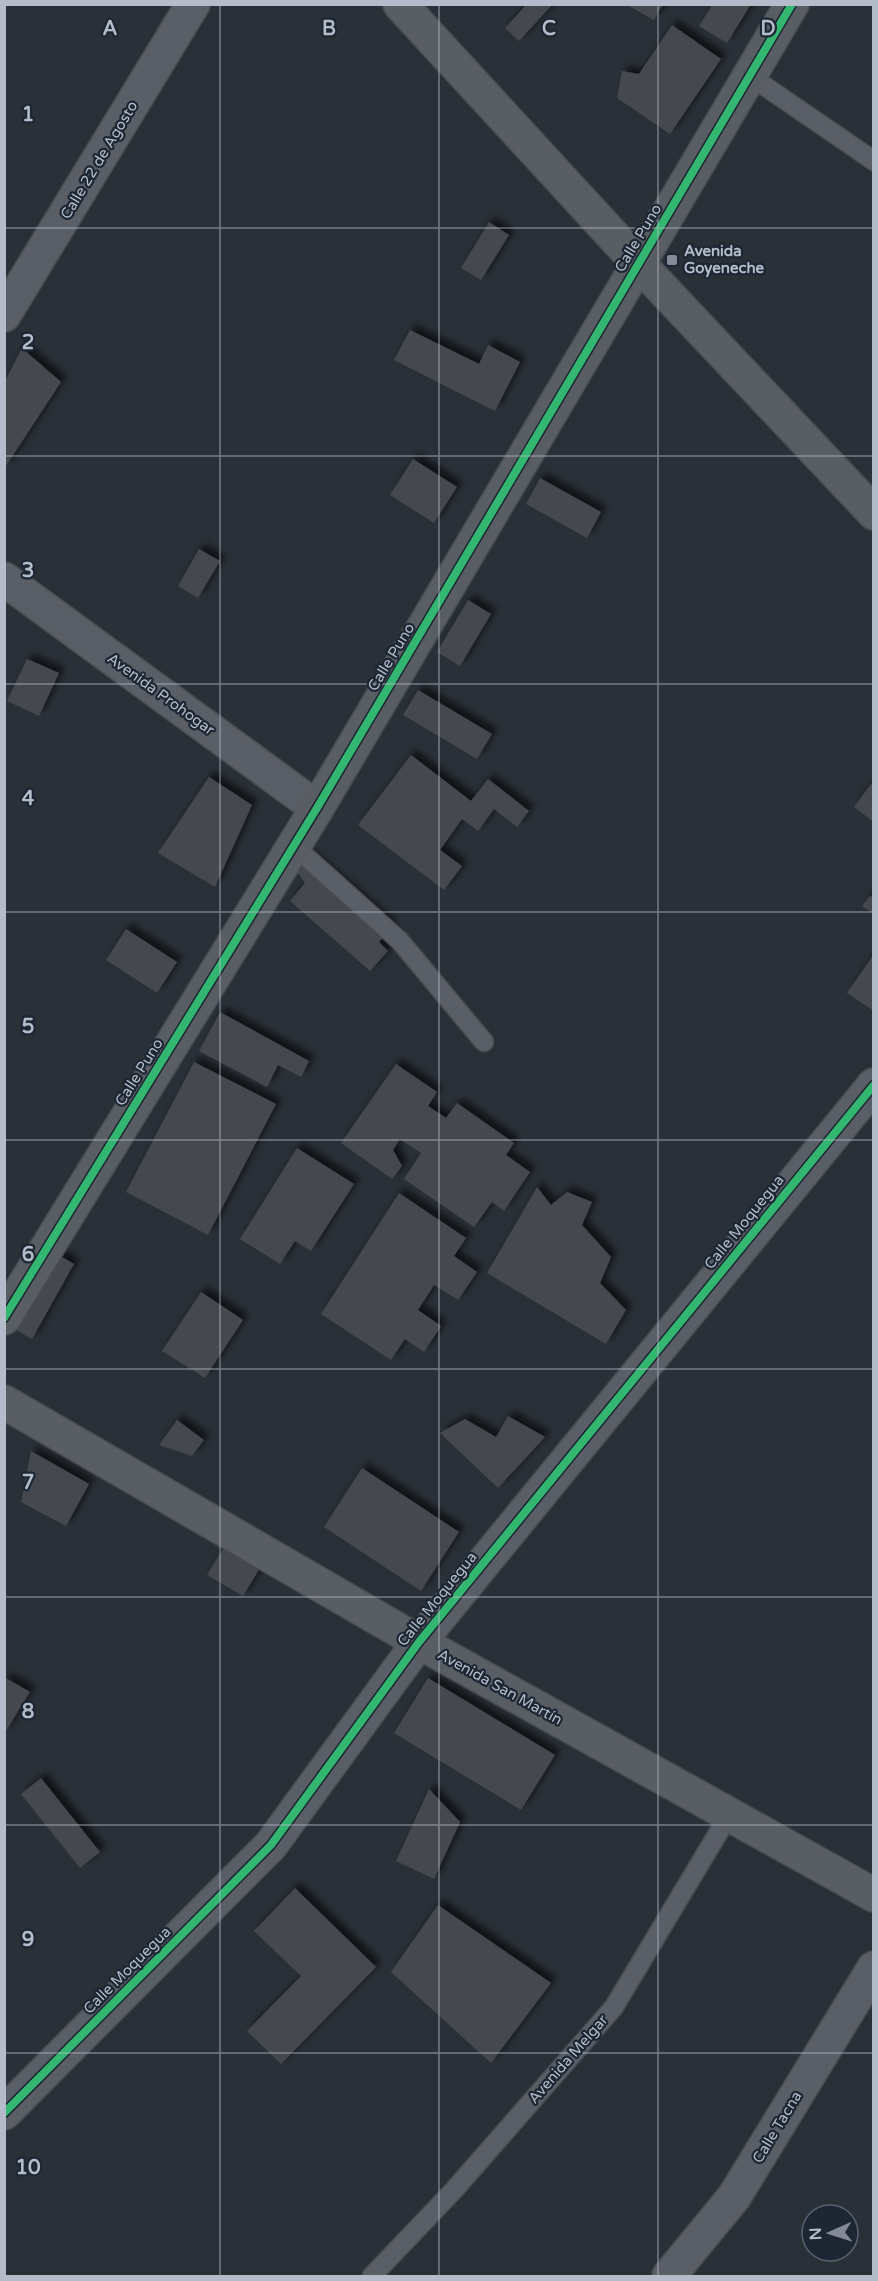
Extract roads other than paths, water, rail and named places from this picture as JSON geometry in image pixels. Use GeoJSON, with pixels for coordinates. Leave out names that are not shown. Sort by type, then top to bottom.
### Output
{"type":"FeatureCollection","features":[{"type":"Feature","properties":{"kind":"street","name":"Calle 22 de Agosto"},"geometry":{"type":"LineString","coordinates":[[4,315],[193,4]]}},
{"type":"Feature","properties":{"kind":"street"},"geometry":{"type":"LineString","coordinates":[[400,4],[639,264],[873,513]]}},
{"type":"Feature","properties":{"kind":"street","name":"Calle Puno"},"geometry":{"type":"LineString","coordinates":[[4,1318],[317,808],[792,4]]}},
{"type":"Feature","properties":{"kind":"street","name":"Avenida Prohogar"},"geometry":{"type":"LineString","coordinates":[[4,579],[317,808]]}},
{"type":"Feature","properties":{"kind":"street","name":"Calle Moquegua"},"geometry":{"type":"LineString","coordinates":[[4,2114],[271,1845],[419,1642],[873,1084]]}},
{"type":"Feature","properties":{"kind":"street","name":"Avenida San Martín"},"geometry":{"type":"LineString","coordinates":[[4,1402],[419,1642],[873,1895]]}},
{"type":"Feature","properties":{"kind":"street","name":"Calle Tacna"},"geometry":{"type":"LineString","coordinates":[[669,2277],[734,2197],[873,1968]]}},
{"type":"Feature","properties":{"kind":"lane"},"geometry":{"type":"LineString","coordinates":[[750,76],[873,161]]}},
{"type":"Feature","properties":{"kind":"lane"},"geometry":{"type":"LineString","coordinates":[[294,846],[400,941],[484,1042]]}},
{"type":"Feature","properties":{"kind":"lane","name":"Avenida Melgar"},"geometry":{"type":"LineString","coordinates":[[372,2277],[454,2190],[614,2007],[729,1815]]}},
{"type":"Feature","properties":{"kind":"place","name":"Avenida Goyeneche"},"geometry":{"type":"Point","coordinates":[672,260]}}]}
